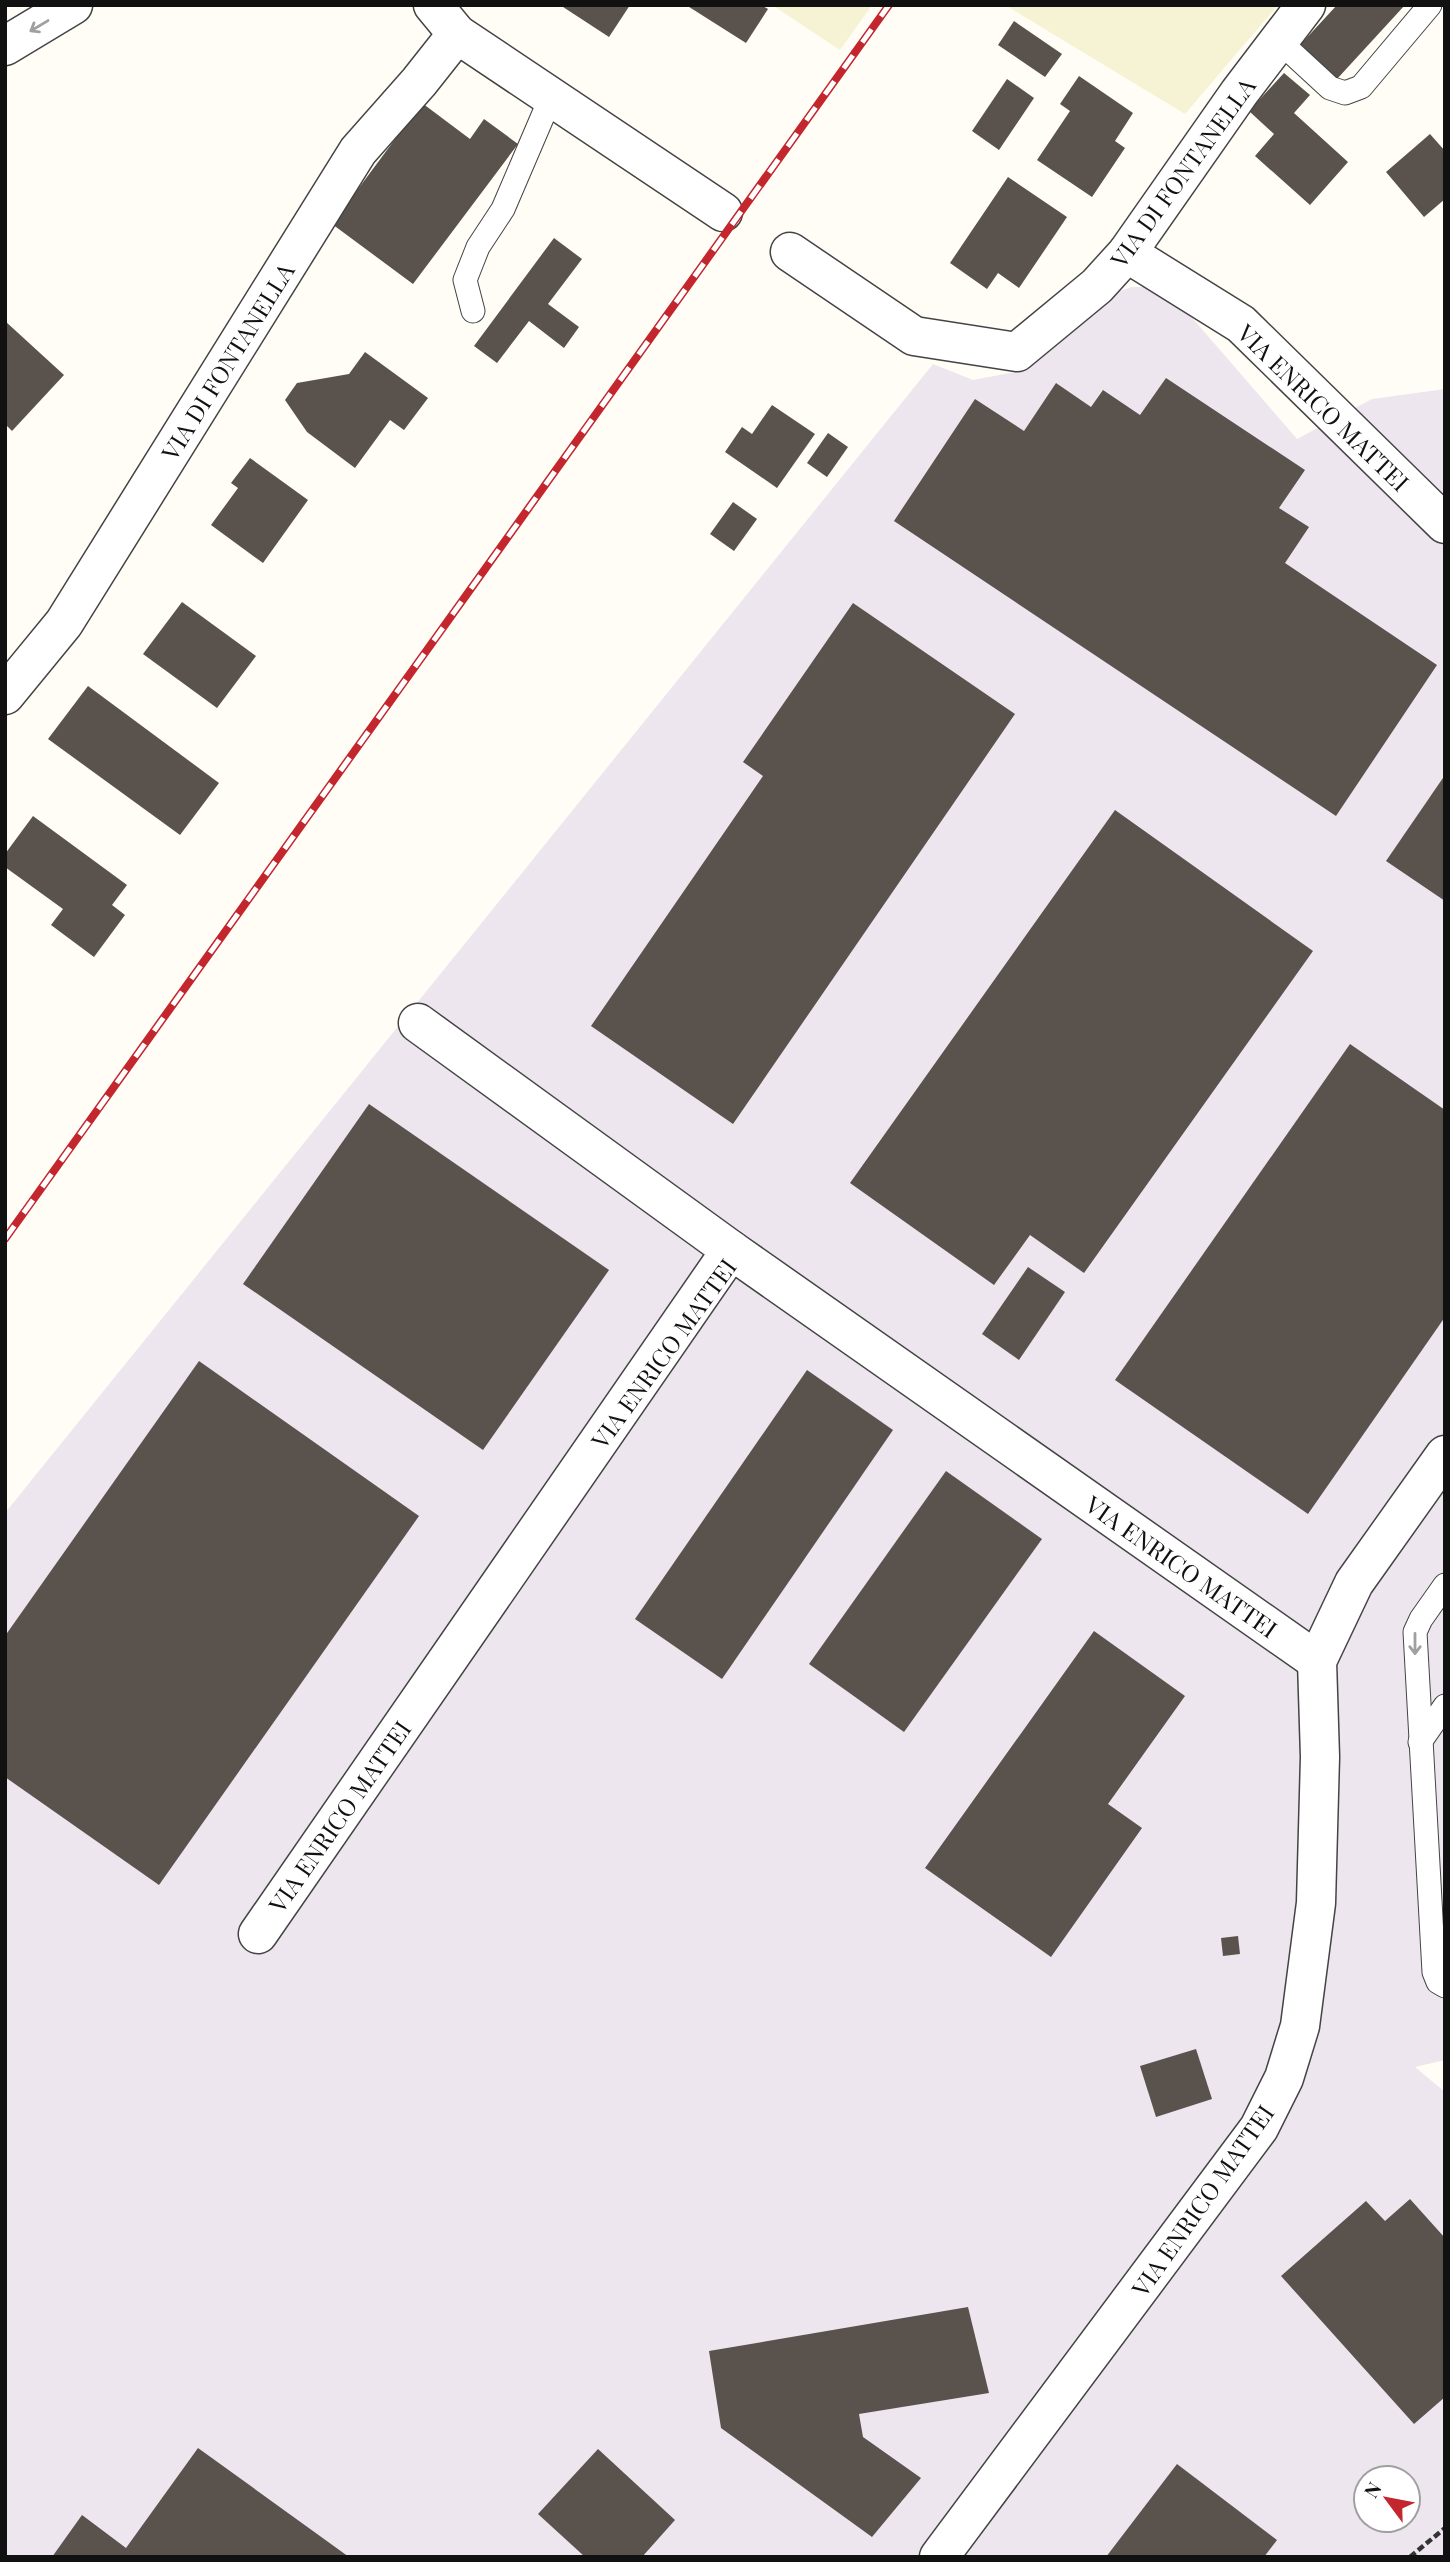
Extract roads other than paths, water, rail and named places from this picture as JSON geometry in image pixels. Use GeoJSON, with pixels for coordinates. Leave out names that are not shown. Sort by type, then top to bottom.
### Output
{"type":"FeatureCollection","features":[{"type":"Feature","properties":{"kind":"street"},"geometry":{"type":"LineString","coordinates":[[5,46],[73,5]]}},
{"type":"Feature","properties":{"kind":"street"},"geometry":{"type":"LineString","coordinates":[[433,5],[457,34],[723,212]]}},
{"type":"Feature","properties":{"kind":"street","name":"VIA DI FONTANELLA"},"geometry":{"type":"LineString","coordinates":[[790,253],[914,336],[1017,352],[1097,286],[1127,253],[1239,93],[1306,5]]}},
{"type":"Feature","properties":{"kind":"street","name":"VIA DI FONTANELLA"},"geometry":{"type":"LineString","coordinates":[[5,695],[64,623],[358,151],[457,34]]}},
{"type":"Feature","properties":{"kind":"street","name":"VIA ENRICO MATTEI"},"geometry":{"type":"LineString","coordinates":[[1127,253],[1241,324],[1445,524]]}},
{"type":"Feature","properties":{"kind":"street"},"geometry":{"type":"LineString","coordinates":[[418,1023],[731,1250]]}},
{"type":"Feature","properties":{"kind":"street","name":"VIA ENRICO MATTEI"},"geometry":{"type":"LineString","coordinates":[[258,1934],[731,1250],[1317,1661]]}},
{"type":"Feature","properties":{"kind":"street","name":"VIA ENRICO MATTEI"},"geometry":{"type":"LineString","coordinates":[[939,2557],[1259,2128],[1284,2078],[1300,2026],[1316,1903],[1320,1757],[1317,1661],[1354,1583],[1445,1455]]}},
{"type":"Feature","properties":{"kind":"lane"},"geometry":{"type":"LineString","coordinates":[[1279,41],[1330,88],[1345,93],[1362,87],[1430,5]]}},
{"type":"Feature","properties":{"kind":"lane"},"geometry":{"type":"LineString","coordinates":[[472,311],[465,280],[469,269],[478,247],[503,209],[551,97]]}},
{"type":"Feature","properties":{"kind":"lane"},"geometry":{"type":"LineString","coordinates":[[1445,1585],[1415,1632],[1434,1972],[1438,1982],[1445,1986]]}},
{"type":"Feature","properties":{"kind":"lane"},"geometry":{"type":"LineString","coordinates":[[1420,1742],[1445,1706]]}},
{"type":"Feature","properties":{"kind":"lane"},"geometry":{"type":"LineString","coordinates":[[1430,1909],[1445,1887]]}},
{"type":"Feature","properties":{"kind":"railway"},"geometry":{"type":"LineString","coordinates":[[5,1239],[889,5]]}}]}
